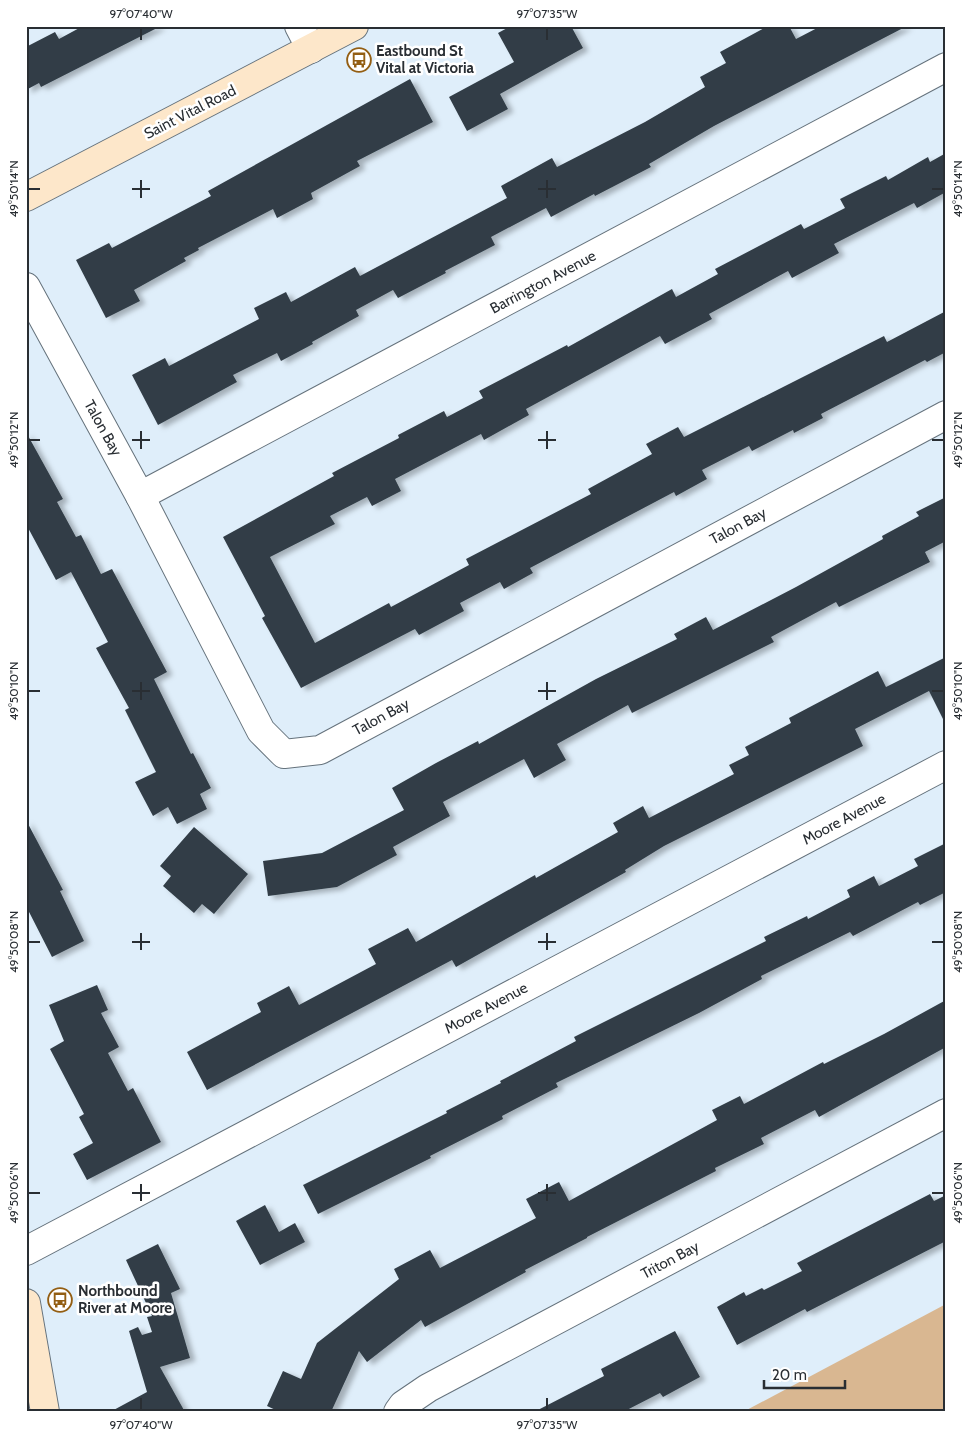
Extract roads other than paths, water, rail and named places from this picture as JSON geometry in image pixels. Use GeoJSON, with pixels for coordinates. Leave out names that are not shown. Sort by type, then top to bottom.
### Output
{"type":"FeatureCollection","features":[{"type":"Feature","properties":{"kind":"street","name":"Saint Vital Road"},"geometry":{"type":"LineString","coordinates":[[26,197],[305,38],[354,26]]}},
{"type":"Feature","properties":{"kind":"street","name":"Barrington Avenue"},"geometry":{"type":"LineString","coordinates":[[140,496],[946,67]]}},
{"type":"Feature","properties":{"kind":"street","name":"Talon Bay"},"geometry":{"type":"LineString","coordinates":[[26,287],[140,496],[261,731],[284,754],[320,750],[946,415]]}},
{"type":"Feature","properties":{"kind":"street","name":"Moore Avenue"},"geometry":{"type":"LineString","coordinates":[[26,1251],[946,765]]}},
{"type":"Feature","properties":{"kind":"street","name":"Triton Bay"},"geometry":{"type":"LineString","coordinates":[[398,1412],[403,1405],[428,1388],[946,1113]]}},
{"type":"Feature","properties":{"kind":"street"},"geometry":{"type":"LineString","coordinates":[[26,1303],[45,1412]]}},
{"type":"Feature","properties":{"kind":"place","name":"Eastbound St Vital at Victoria"},"geometry":{"type":"Point","coordinates":[359,60]}},
{"type":"Feature","properties":{"kind":"place","name":"Northbound River at Moore"},"geometry":{"type":"Point","coordinates":[60,1300]}}]}
